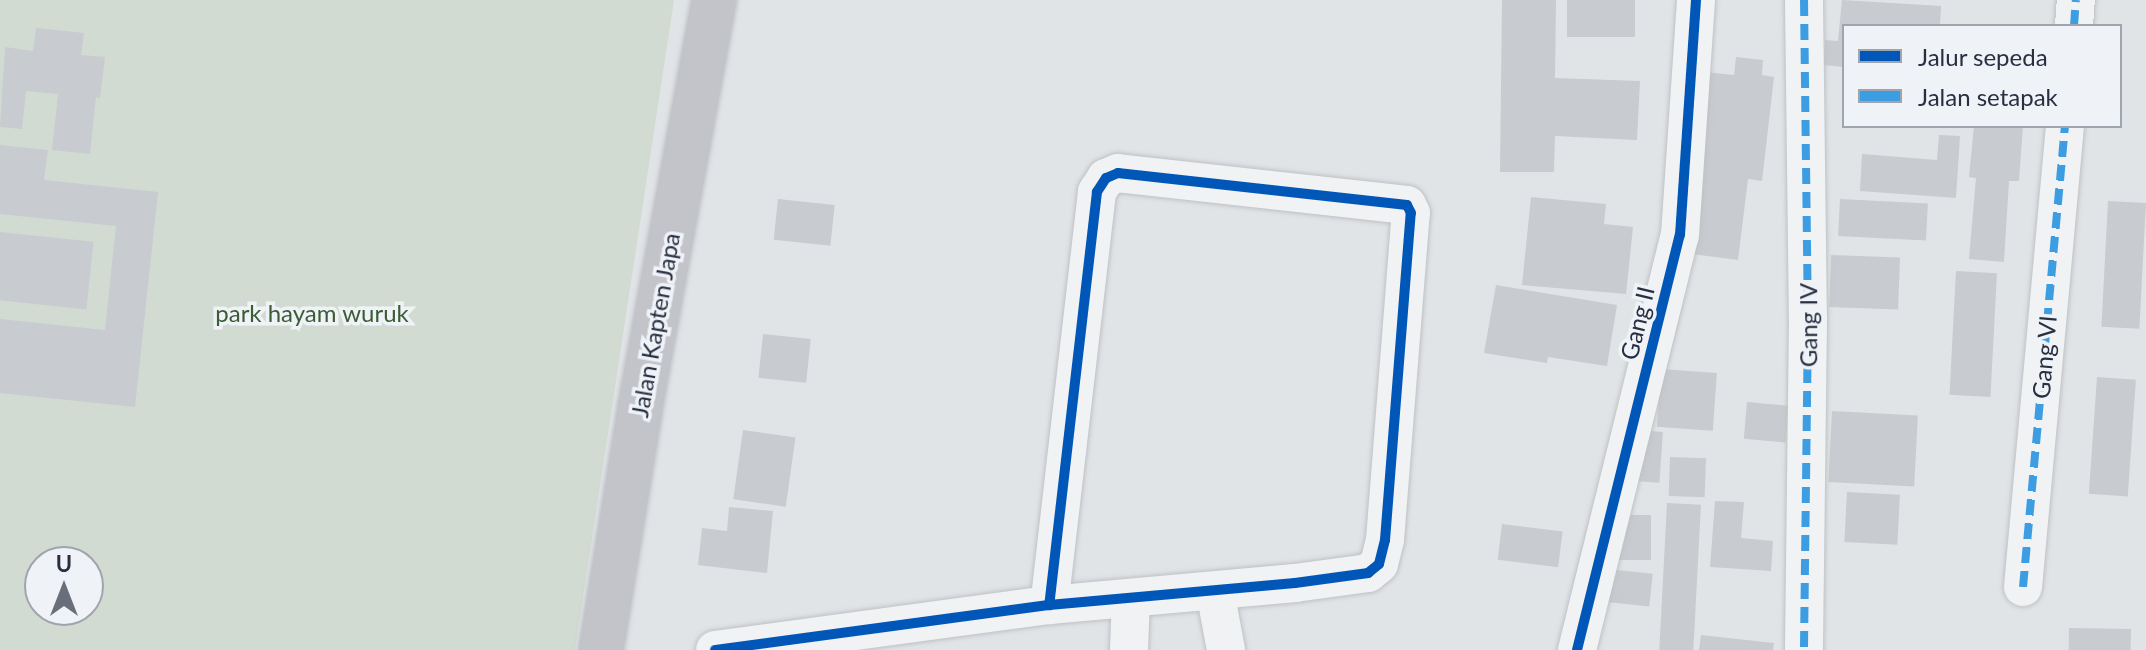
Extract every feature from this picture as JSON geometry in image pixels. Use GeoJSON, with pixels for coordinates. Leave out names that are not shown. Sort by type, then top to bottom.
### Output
{"type":"FeatureCollection","features":[{"type":"Feature","properties":{"kind":"street","name":"Jalan Kapten Japa"},"geometry":{"type":"LineString","coordinates":[[601,650],[640,408],[714,0]]}},
{"type":"Feature","properties":{"kind":"street","name":"Gang II"},"geometry":{"type":"LineString","coordinates":[[1577,650],[1680,235],[1696,0]]}},
{"type":"Feature","properties":{"kind":"street","name":"Gang IV"},"geometry":{"type":"LineString","coordinates":[[1804,0],[1808,319],[1804,650]]}},
{"type":"Feature","properties":{"kind":"street"},"geometry":{"type":"LineString","coordinates":[[2074,24],[2076,0]]}},
{"type":"Feature","properties":{"kind":"street","name":"Gang VI"},"geometry":{"type":"LineString","coordinates":[[2023,587],[2065,128]]}},
{"type":"Feature","properties":{"kind":"street"},"geometry":{"type":"LineString","coordinates":[[715,650],[1049,605],[1215,591],[1368,573],[1379,564],[1385,540],[1410,229],[1411,213],[1407,205],[1118,173],[1106,178],[1097,192],[1049,605]]}},
{"type":"Feature","properties":{"kind":"street"},"geometry":{"type":"LineString","coordinates":[[1215,591],[1226,650]]}},
{"type":"Feature","properties":{"kind":"street"},"geometry":{"type":"LineString","coordinates":[[1129,650],[1131,598]]}},
{"type":"Feature","properties":{"kind":"green space","name":"park hayam wuruk"},"geometry":{"type":"Polygon","coordinates":[[[0,0],[674,0],[575,650],[0,650],[0,0]]]}},
{"type":"Feature","properties":{"kind":"building"},"geometry":{"type":"Polygon","coordinates":[[[1502,0],[1556,0],[1555,78],[1640,81],[1637,140],[1555,136],[1554,172],[1500,172],[1502,0]]]}},
{"type":"Feature","properties":{"kind":"building"},"geometry":{"type":"Polygon","coordinates":[[[1567,0],[1635,0],[1635,37],[1567,37],[1567,0]]]}},
{"type":"Feature","properties":{"kind":"building"},"geometry":{"type":"Polygon","coordinates":[[[1842,0],[1941,6],[1940,24],[1842,24],[1842,67],[1824,65],[1825,40],[1838,41],[1842,0]]]}},
{"type":"Feature","properties":{"kind":"building"},"geometry":{"type":"Polygon","coordinates":[[[36,28],[84,33],[81,55],[105,57],[100,98],[96,97],[90,154],[52,150],[58,94],[26,91],[22,129],[0,127],[5,47],[33,51],[36,28]]]}},
{"type":"Feature","properties":{"kind":"building"},"geometry":{"type":"Polygon","coordinates":[[[1736,57],[1763,60],[1762,75],[1774,77],[1762,181],[1748,179],[1738,260],[1684,253],[1705,72],[1734,75],[1736,57]]]}},
{"type":"Feature","properties":{"kind":"building"},"geometry":{"type":"Polygon","coordinates":[[[1974,128],[2023,128],[2019,181],[2009,181],[2004,262],[1969,259],[1976,178],[1969,177],[1974,128]]]}},
{"type":"Feature","properties":{"kind":"building"},"geometry":{"type":"Polygon","coordinates":[[[1939,135],[1960,136],[1956,198],[1860,191],[1862,154],[1937,160],[1939,135]]]}},
{"type":"Feature","properties":{"kind":"building"},"geometry":{"type":"Polygon","coordinates":[[[0,145],[48,150],[44,180],[158,192],[135,407],[0,393],[0,319],[105,330],[116,226],[0,214],[0,145]]]}},
{"type":"Feature","properties":{"kind":"building"},"geometry":{"type":"Polygon","coordinates":[[[1531,197],[1606,204],[1604,224],[1633,227],[1626,294],[1522,285],[1531,197]]]}},
{"type":"Feature","properties":{"kind":"building"},"geometry":{"type":"Polygon","coordinates":[[[778,199],[835,205],[830,246],[774,240],[778,199]]]}},
{"type":"Feature","properties":{"kind":"building"},"geometry":{"type":"Polygon","coordinates":[[[1840,199],[1928,204],[1926,241],[1838,236],[1840,199]]]}},
{"type":"Feature","properties":{"kind":"building"},"geometry":{"type":"Polygon","coordinates":[[[2108,201],[2146,203],[2139,329],[2101,327],[2108,201]]]}},
{"type":"Feature","properties":{"kind":"building"},"geometry":{"type":"Polygon","coordinates":[[[0,232],[93,242],[86,309],[0,300],[0,232]]]}},
{"type":"Feature","properties":{"kind":"building"},"geometry":{"type":"Polygon","coordinates":[[[1831,255],[1900,257],[1898,309],[1829,307],[1831,255]]]}},
{"type":"Feature","properties":{"kind":"building"},"geometry":{"type":"Polygon","coordinates":[[[1956,271],[1997,273],[1990,397],[1950,395],[1956,271]]]}},
{"type":"Feature","properties":{"kind":"building"},"geometry":{"type":"Polygon","coordinates":[[[1496,285],[1617,305],[1607,366],[1548,357],[1547,363],[1484,353],[1496,285]]]}},
{"type":"Feature","properties":{"kind":"building"},"geometry":{"type":"Polygon","coordinates":[[[763,334],[811,339],[806,383],[758,378],[763,334]]]}},
{"type":"Feature","properties":{"kind":"building"},"geometry":{"type":"Polygon","coordinates":[[[1661,369],[1717,373],[1713,431],[1657,427],[1661,369]]]}},
{"type":"Feature","properties":{"kind":"building"},"geometry":{"type":"Polygon","coordinates":[[[2097,377],[2136,380],[2128,496],[2089,494],[2097,377]]]}},
{"type":"Feature","properties":{"kind":"building"},"geometry":{"type":"Polygon","coordinates":[[[1747,402],[1789,406],[1786,443],[1744,439],[1747,402]]]}},
{"type":"Feature","properties":{"kind":"building"},"geometry":{"type":"Polygon","coordinates":[[[1832,411],[1918,416],[1914,486],[1828,482],[1832,411]]]}},
{"type":"Feature","properties":{"kind":"building"},"geometry":{"type":"Polygon","coordinates":[[[743,430],[795,437],[786,507],[733,499],[743,430]]]}},
{"type":"Feature","properties":{"kind":"building"},"geometry":{"type":"Polygon","coordinates":[[[1636,430],[1663,432],[1659,483],[1632,481],[1636,430]]]}},
{"type":"Feature","properties":{"kind":"building"},"geometry":{"type":"Polygon","coordinates":[[[1670,457],[1706,458],[1705,497],[1669,496],[1670,457]]]}},
{"type":"Feature","properties":{"kind":"building"},"geometry":{"type":"Polygon","coordinates":[[[1847,492],[1900,495],[1897,545],[1844,542],[1847,492]]]}},
{"type":"Feature","properties":{"kind":"building"},"geometry":{"type":"Polygon","coordinates":[[[1715,501],[1744,502],[1741,538],[1773,541],[1771,571],[1710,567],[1715,501]]]}},
{"type":"Feature","properties":{"kind":"building"},"geometry":{"type":"Polygon","coordinates":[[[1667,503],[1701,505],[1693,650],[1659,650],[1667,503]]]}},
{"type":"Feature","properties":{"kind":"building"},"geometry":{"type":"Polygon","coordinates":[[[729,507],[773,511],[767,573],[698,565],[702,528],[727,531],[729,507]]]}},
{"type":"Feature","properties":{"kind":"building"},"geometry":{"type":"Polygon","coordinates":[[[1619,515],[1651,515],[1651,560],[1619,560],[1619,515]]]}},
{"type":"Feature","properties":{"kind":"building"},"geometry":{"type":"Polygon","coordinates":[[[1502,524],[1563,531],[1558,567],[1498,560],[1502,524]]]}},
{"type":"Feature","properties":{"kind":"building"},"geometry":{"type":"Polygon","coordinates":[[[1608,569],[1653,574],[1649,607],[1605,602],[1608,569]]]}},
{"type":"Feature","properties":{"kind":"building"},"geometry":{"type":"Polygon","coordinates":[[[2069,628],[2131,629],[2131,650],[2069,650],[2069,628]]]}},
{"type":"Feature","properties":{"kind":"building"},"geometry":{"type":"Polygon","coordinates":[[[1701,635],[1774,643],[1773,650],[1699,650],[1701,635]]]}},
{"type":"Feature","properties":{"kind":"marked path"},"geometry":{"type":"LineString","coordinates":[[1804,0],[1808,319],[1804,650]]}},
{"type":"Feature","properties":{"kind":"marked path"},"geometry":{"type":"LineString","coordinates":[[2074,24],[2076,0]]}},
{"type":"Feature","properties":{"kind":"marked path"},"geometry":{"type":"LineString","coordinates":[[2023,587],[2065,128]]}},
{"type":"Feature","properties":{"kind":"cycle path"},"geometry":{"type":"LineString","coordinates":[[1577,650],[1680,235],[1696,0]]}},
{"type":"Feature","properties":{"kind":"cycle path"},"geometry":{"type":"LineString","coordinates":[[715,650],[1049,605],[1295,583],[1368,573],[1379,564],[1385,540],[1411,213],[1407,205],[1118,173],[1106,178],[1097,192],[1049,605]]}}]}
